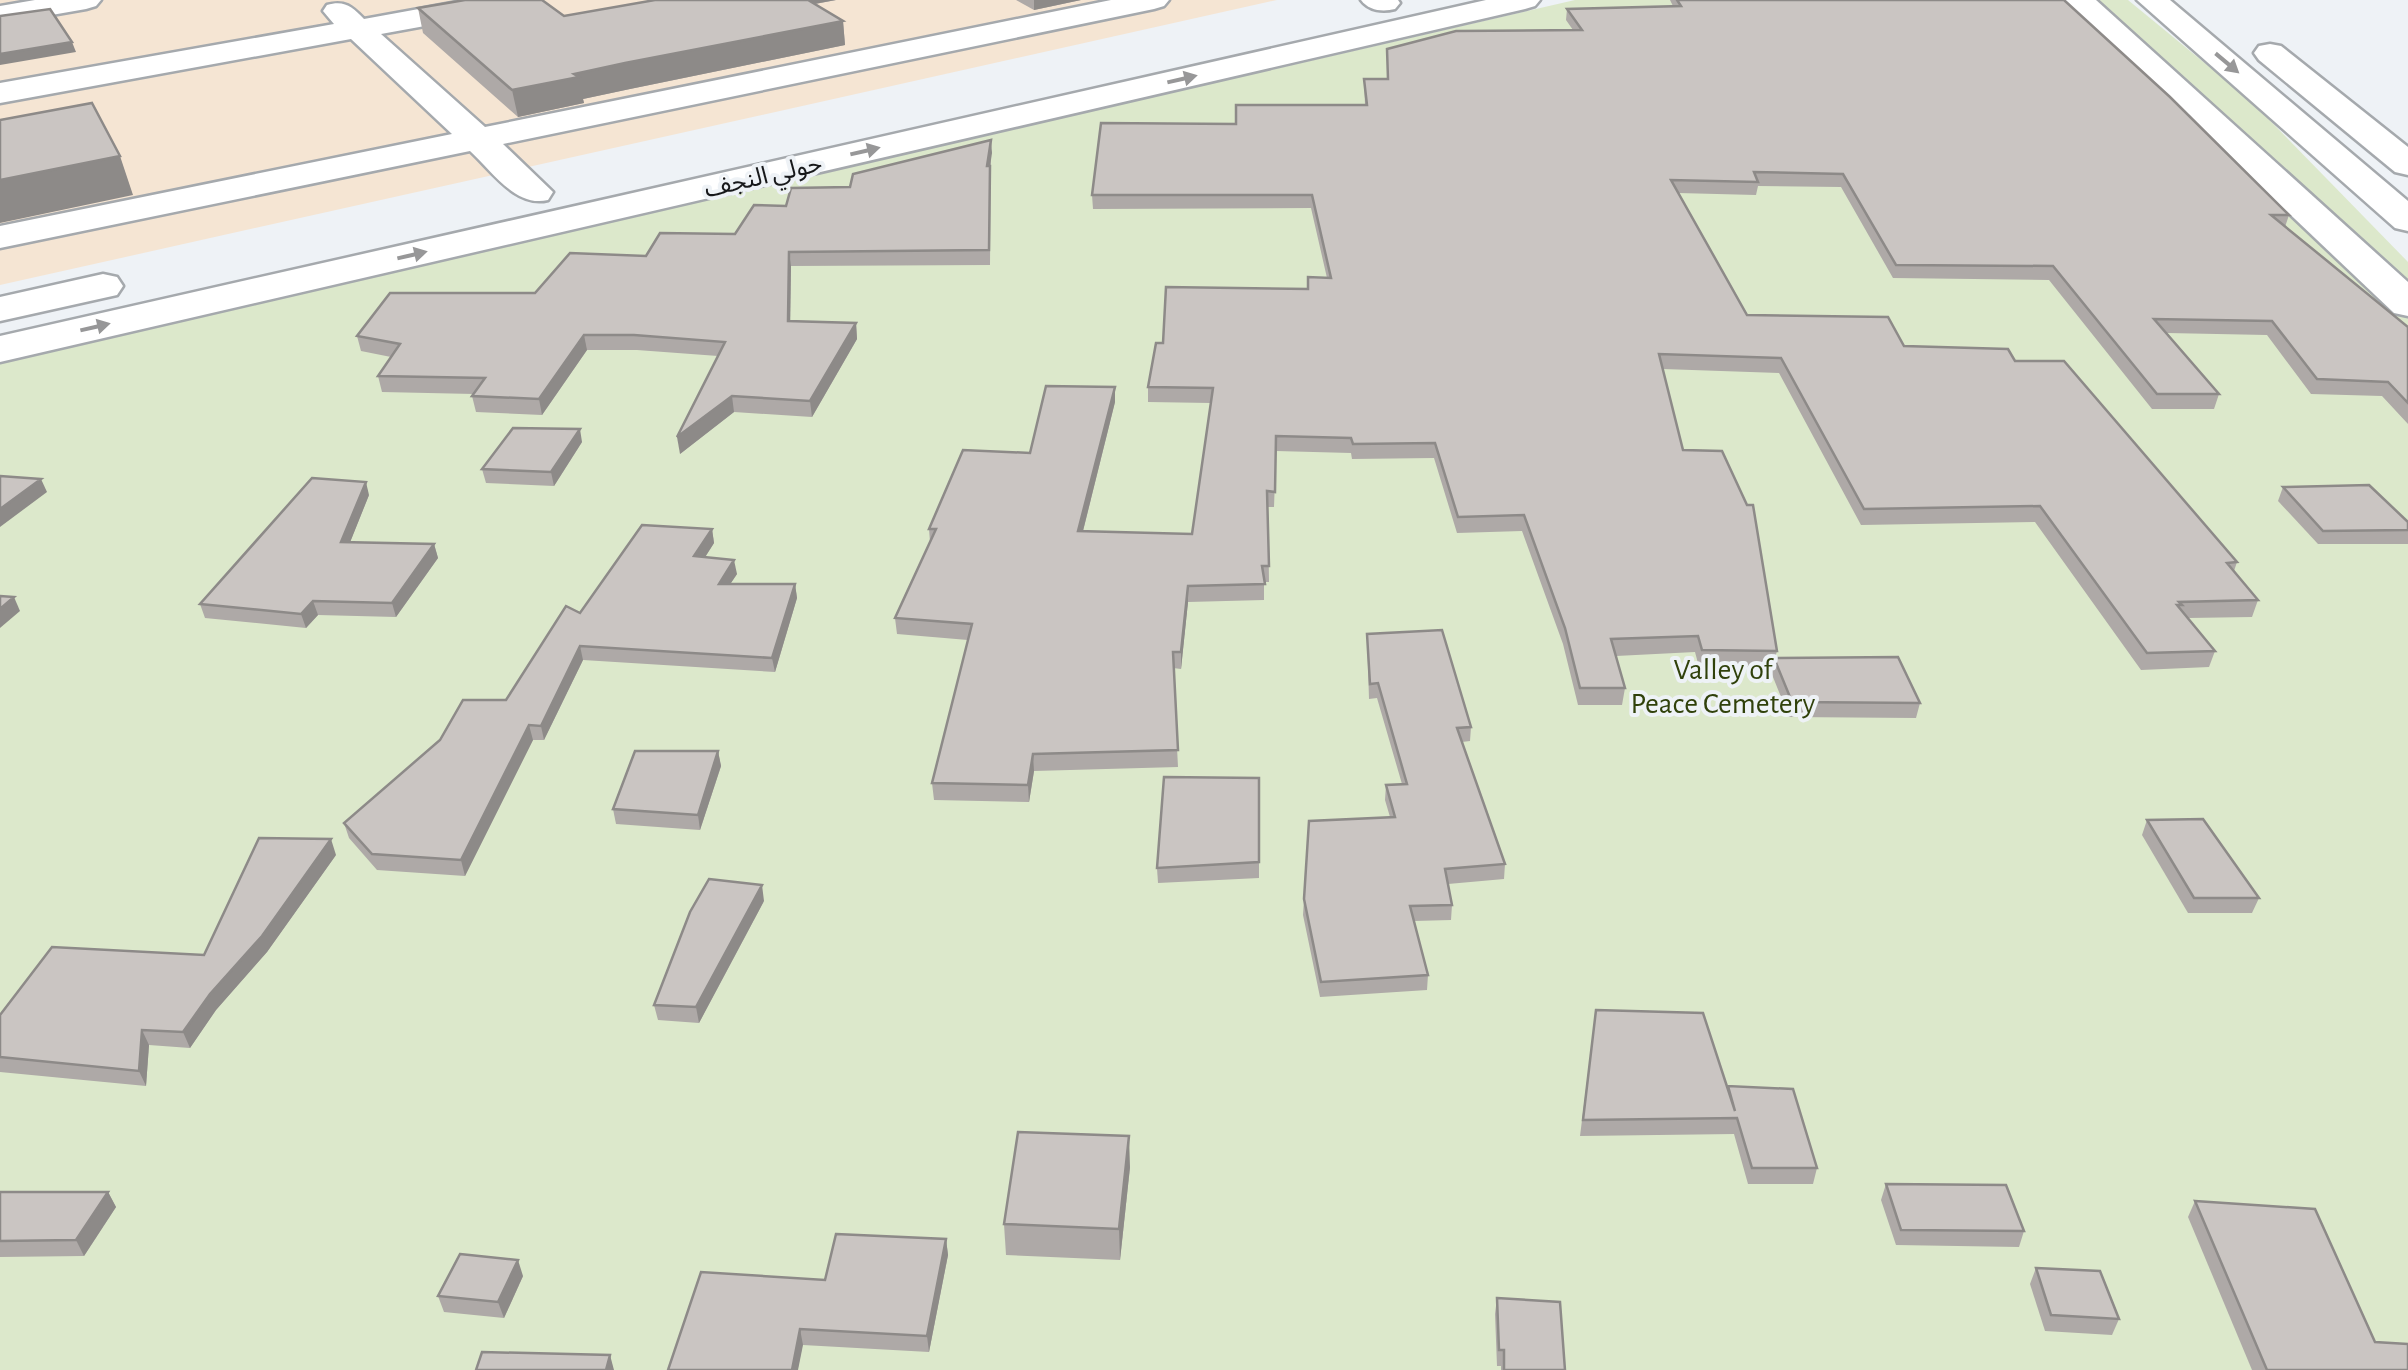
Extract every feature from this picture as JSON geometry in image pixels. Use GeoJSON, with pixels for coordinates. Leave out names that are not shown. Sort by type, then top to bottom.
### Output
{"type":"FeatureCollection","features":[{"type":"Feature","properties":{"kind":"main road"},"geometry":{"type":"LineString","coordinates":[[0,15],[86,0]]}},
{"type":"Feature","properties":{"kind":"main road"},"geometry":{"type":"LineString","coordinates":[[328,0],[535,192]]}},
{"type":"Feature","properties":{"kind":"main road"},"geometry":{"type":"LineString","coordinates":[[0,92],[518,0]]}},
{"type":"Feature","properties":{"kind":"main road"},"geometry":{"type":"LineString","coordinates":[[0,237],[1154,0]]}},
{"type":"Feature","properties":{"kind":"main road","name":"حولي النجف"},"geometry":{"type":"LineString","coordinates":[[0,349],[1525,0]]}},
{"type":"Feature","properties":{"kind":"main road"},"geometry":{"type":"LineString","coordinates":[[2079,0],[2408,304]]}},
{"type":"Feature","properties":{"kind":"main road"},"geometry":{"type":"LineString","coordinates":[[2152,0],[2408,220]]}},
{"type":"Feature","properties":{"kind":"main road","name":"حولي النجف"},"geometry":{"type":"LineString","coordinates":[[497,200],[1387,1]]}},
{"type":"Feature","properties":{"kind":"main road"},"geometry":{"type":"LineString","coordinates":[[985,9],[1020,28]]}},
{"type":"Feature","properties":{"kind":"main road"},"geometry":{"type":"LineString","coordinates":[[2246,34],[2408,164]]}},
{"type":"Feature","properties":{"kind":"main road"},"geometry":{"type":"LineString","coordinates":[[0,309],[134,280]]}},
{"type":"Feature","properties":{"kind":"shaded area"},"geometry":{"type":"Polygon","coordinates":[[[0,0],[1277,0],[0,285],[0,0]]]}},
{"type":"Feature","properties":{"kind":"green space","name":"Valley of Peace Cemetery"},"geometry":{"type":"Polygon","coordinates":[[[1575,0],[2128,0],[2251,101],[2408,262],[2408,1370],[0,1370],[0,361],[1575,0]]]}},
{"type":"Feature","properties":{"kind":"building"},"geometry":{"type":"Polygon","coordinates":[[[465,0],[542,0],[564,16],[655,0],[808,0],[843,21],[625,63],[512,90],[418,8],[465,0]]]}},
{"type":"Feature","properties":{"kind":"building"},"geometry":{"type":"Polygon","coordinates":[[[1677,0],[2064,0],[2170,97],[2289,215],[2271,215],[2408,327],[2408,403],[2388,382],[2317,379],[2272,321],[2154,319],[2219,394],[2157,394],[2053,266],[1896,265],[1843,174],[1754,172],[1758,182],[1671,180],[1747,315],[1888,317],[1904,346],[2008,349],[2015,361],[2064,361],[2237,562],[2227,563],[2258,600],[2179,602],[2182,605],[2177,605],[2215,651],[2147,653],[2040,506],[1864,509],[1781,358],[1659,354],[1683,450],[1722,451],[1747,505],[1753,505],[1777,651],[1702,650],[1698,636],[1611,639],[1625,688],[1580,688],[1565,628],[1524,515],[1458,517],[1435,443],[1353,444],[1351,438],[1276,436],[1275,492],[1267,491],[1269,566],[1262,566],[1265,584],[1188,586],[1181,652],[1173,652],[1178,750],[1033,754],[1028,785],[932,783],[972,624],[895,618],[936,529],[929,529],[963,450],[1030,453],[1046,386],[1115,387],[1078,531],[1192,534],[1213,388],[1148,387],[1156,343],[1163,343],[1166,287],[1308,289],[1308,277],[1331,278],[1312,195],[1092,195],[1101,123],[1236,124],[1236,105],[1367,105],[1364,79],[1388,79],[1387,49],[1456,31],[1582,30],[1567,9],[1681,6],[1677,0]]]}},
{"type":"Feature","properties":{"kind":"building"},"geometry":{"type":"Polygon","coordinates":[[[50,9],[72,42],[0,54],[0,16],[50,9]]]}},
{"type":"Feature","properties":{"kind":"building"},"geometry":{"type":"Polygon","coordinates":[[[92,103],[120,156],[0,180],[0,120],[92,103]]]}},
{"type":"Feature","properties":{"kind":"building"},"geometry":{"type":"Polygon","coordinates":[[[991,140],[987,166],[989,250],[789,252],[788,321],[856,323],[810,401],[732,396],[677,437],[725,342],[584,335],[539,399],[472,396],[485,378],[378,376],[400,344],[357,336],[390,293],[535,293],[570,253],[646,256],[660,233],[735,234],[754,205],[786,206],[791,188],[850,187],[853,174],[991,140]]]}},
{"type":"Feature","properties":{"kind":"building"},"geometry":{"type":"Polygon","coordinates":[[[513,428],[580,429],[551,472],[482,469],[513,428]]]}},
{"type":"Feature","properties":{"kind":"building"},"geometry":{"type":"Polygon","coordinates":[[[0,476],[41,479],[0,509],[0,476]]]}},
{"type":"Feature","properties":{"kind":"building"},"geometry":{"type":"Polygon","coordinates":[[[312,478],[366,482],[341,542],[434,544],[392,603],[313,601],[301,614],[200,604],[312,478]]]}},
{"type":"Feature","properties":{"kind":"building"},"geometry":{"type":"Polygon","coordinates":[[[2369,485],[2408,522],[2408,530],[2323,531],[2283,487],[2369,485]]]}},
{"type":"Feature","properties":{"kind":"building"},"geometry":{"type":"Polygon","coordinates":[[[642,525],[712,529],[694,556],[734,560],[719,584],[795,584],[772,658],[580,646],[541,726],[529,725],[461,860],[372,854],[344,823],[440,740],[463,700],[506,700],[566,606],[580,613],[642,525]]]}},
{"type":"Feature","properties":{"kind":"building"},"geometry":{"type":"Polygon","coordinates":[[[0,596],[14,597],[0,609],[0,596]]]}},
{"type":"Feature","properties":{"kind":"building"},"geometry":{"type":"Polygon","coordinates":[[[1442,630],[1471,727],[1457,728],[1505,864],[1445,869],[1452,905],[1410,906],[1428,975],[1321,982],[1304,899],[1309,821],[1395,817],[1386,785],[1407,784],[1378,683],[1370,684],[1367,634],[1442,630]]]}},
{"type":"Feature","properties":{"kind":"building"},"geometry":{"type":"Polygon","coordinates":[[[1898,657],[1920,703],[1792,702],[1774,658],[1898,657]]]}},
{"type":"Feature","properties":{"kind":"building"},"geometry":{"type":"Polygon","coordinates":[[[635,751],[718,751],[698,815],[613,809],[635,751]]]}},
{"type":"Feature","properties":{"kind":"building"},"geometry":{"type":"Polygon","coordinates":[[[1164,777],[1259,778],[1259,862],[1157,868],[1164,777]]]}},
{"type":"Feature","properties":{"kind":"building"},"geometry":{"type":"Polygon","coordinates":[[[2203,819],[2259,898],[2194,898],[2147,820],[2203,819]]]}},
{"type":"Feature","properties":{"kind":"building"},"geometry":{"type":"Polygon","coordinates":[[[259,838],[331,839],[262,936],[210,994],[183,1032],[142,1030],[139,1071],[0,1057],[0,1015],[52,947],[204,955],[259,838]]]}},
{"type":"Feature","properties":{"kind":"building"},"geometry":{"type":"Polygon","coordinates":[[[709,879],[762,885],[696,1007],[654,1005],[690,912],[709,879]]]}},
{"type":"Feature","properties":{"kind":"building"},"geometry":{"type":"Polygon","coordinates":[[[1596,1010],[1703,1013],[1735,1111],[1728,1086],[1793,1089],[1817,1168],[1752,1168],[1737,1118],[1583,1120],[1596,1010]]]}},
{"type":"Feature","properties":{"kind":"building"},"geometry":{"type":"Polygon","coordinates":[[[1018,1132],[1129,1136],[1119,1229],[1004,1224],[1018,1132]]]}},
{"type":"Feature","properties":{"kind":"building"},"geometry":{"type":"Polygon","coordinates":[[[1886,1184],[2006,1185],[2024,1231],[1901,1230],[1886,1184]]]}},
{"type":"Feature","properties":{"kind":"building"},"geometry":{"type":"Polygon","coordinates":[[[0,1192],[108,1192],[76,1240],[0,1241],[0,1192]]]}},
{"type":"Feature","properties":{"kind":"building"},"geometry":{"type":"Polygon","coordinates":[[[2195,1201],[2315,1209],[2375,1342],[2408,1344],[2408,1370],[2267,1370],[2195,1201]]]}},
{"type":"Feature","properties":{"kind":"building"},"geometry":{"type":"Polygon","coordinates":[[[836,1234],[946,1239],[927,1336],[800,1329],[792,1370],[668,1370],[701,1272],[825,1280],[836,1234]]]}},
{"type":"Feature","properties":{"kind":"building"},"geometry":{"type":"Polygon","coordinates":[[[460,1254],[518,1260],[498,1302],[438,1296],[460,1254]]]}},
{"type":"Feature","properties":{"kind":"building"},"geometry":{"type":"Polygon","coordinates":[[[2036,1268],[2100,1271],[2119,1319],[2051,1315],[2036,1268]]]}},
{"type":"Feature","properties":{"kind":"building"},"geometry":{"type":"Polygon","coordinates":[[[1497,1298],[1560,1302],[1565,1370],[1504,1370],[1504,1350],[1499,1350],[1497,1298]]]}},
{"type":"Feature","properties":{"kind":"building"},"geometry":{"type":"Polygon","coordinates":[[[482,1352],[610,1355],[606,1370],[476,1370],[482,1352]]]}}]}
